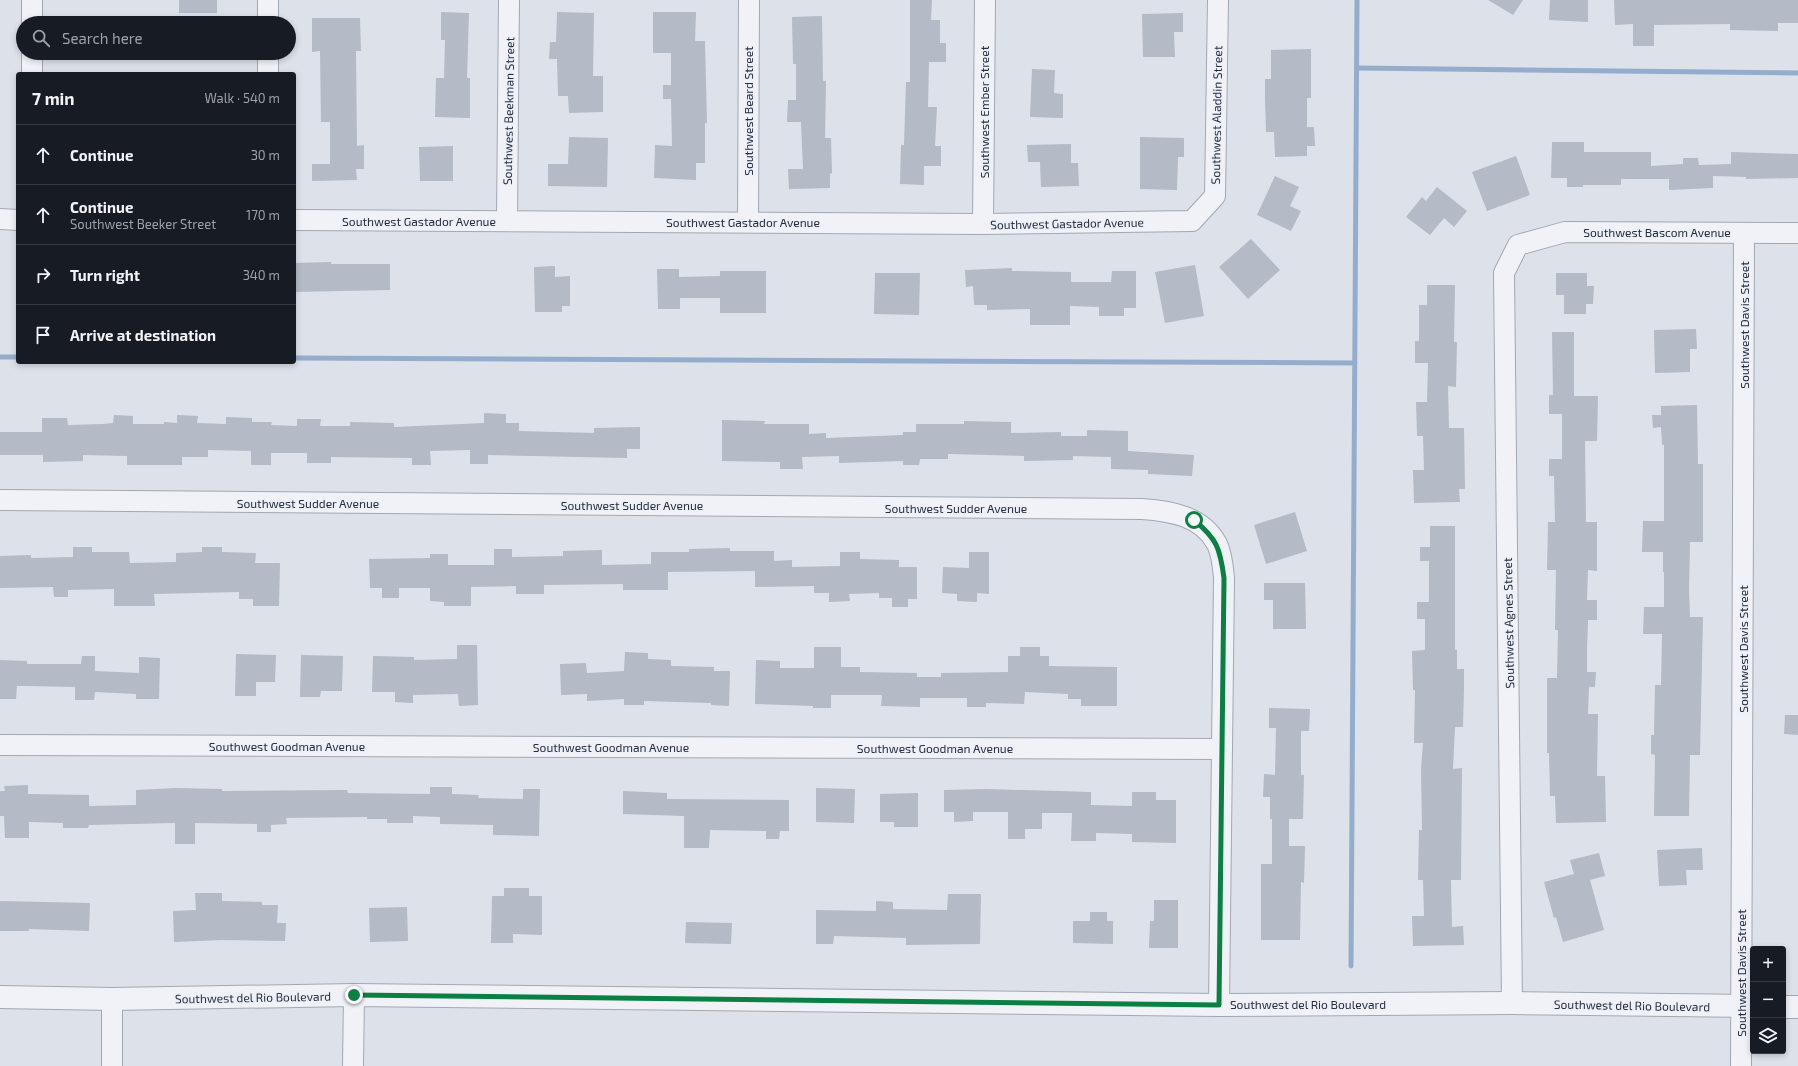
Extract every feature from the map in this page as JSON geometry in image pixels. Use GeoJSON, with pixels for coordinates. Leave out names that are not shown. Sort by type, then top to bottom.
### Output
{"type":"FeatureCollection","features":[{"type":"Feature","properties":{"kind":"street"},"geometry":{"type":"LineString","coordinates":[[32,0],[32,16]]}},
{"type":"Feature","properties":{"kind":"street"},"geometry":{"type":"LineString","coordinates":[[268,0],[268,16]]}},
{"type":"Feature","properties":{"kind":"street","name":"Southwest Beekman Street"},"geometry":{"type":"LineString","coordinates":[[506,222],[509,0]]}},
{"type":"Feature","properties":{"kind":"street","name":"Southwest Beard Street"},"geometry":{"type":"LineString","coordinates":[[748,221],[749,0]]}},
{"type":"Feature","properties":{"kind":"street","name":"Southwest Ember Street"},"geometry":{"type":"LineString","coordinates":[[983,224],[985,0]]}},
{"type":"Feature","properties":{"kind":"street","name":"Southwest Aladdin Street"},"geometry":{"type":"LineString","coordinates":[[1192,221],[1215,196],[1218,0]]}},
{"type":"Feature","properties":{"kind":"street"},"geometry":{"type":"LineString","coordinates":[[32,60],[32,72]]}},
{"type":"Feature","properties":{"kind":"street"},"geometry":{"type":"LineString","coordinates":[[268,60],[268,72]]}},
{"type":"Feature","properties":{"kind":"street"},"geometry":{"type":"LineString","coordinates":[[0,219],[16,220]]}},
{"type":"Feature","properties":{"kind":"street","name":"Southwest Gastador Avenue"},"geometry":{"type":"LineString","coordinates":[[296,220],[506,222],[748,221],[983,224],[1192,221]]}},
{"type":"Feature","properties":{"kind":"street","name":"Southwest Bascom Avenue"},"geometry":{"type":"LineString","coordinates":[[1518,245],[1565,232],[1798,233]]}},
{"type":"Feature","properties":{"kind":"street","name":"Southwest Davis Street"},"geometry":{"type":"LineString","coordinates":[[1741,1066],[1747,1006],[1744,233]]}},
{"type":"Feature","properties":{"kind":"street","name":"Southwest Agnes Street"},"geometry":{"type":"LineString","coordinates":[[1512,1003],[1504,273],[1518,245]]}},
{"type":"Feature","properties":{"kind":"street","name":"Southwest Sudder Avenue"},"geometry":{"type":"LineString","coordinates":[[0,500],[1164,510],[1180,514],[1194,520],[1206,531],[1217,545],[1222,560],[1224,578],[1219,1005]]}},
{"type":"Feature","properties":{"kind":"street","name":"Southwest Goodman Avenue"},"geometry":{"type":"LineString","coordinates":[[0,745],[1221,749]]}},
{"type":"Feature","properties":{"kind":"street"},"geometry":{"type":"LineString","coordinates":[[353,1066],[354,995]]}},
{"type":"Feature","properties":{"kind":"street","name":"Southwest del Rio Boulevard"},"geometry":{"type":"LineString","coordinates":[[0,997],[112,999],[354,995],[1219,1005],[1512,1003],[1747,1006]]}},
{"type":"Feature","properties":{"kind":"street"},"geometry":{"type":"LineString","coordinates":[[112,999],[112,1066]]}},
{"type":"Feature","properties":{"kind":"street"},"geometry":{"type":"LineString","coordinates":[[1786,1006],[1798,1007]]}},
{"type":"Feature","properties":{"kind":"building"},"geometry":{"type":"Polygon","coordinates":[[[179,0],[217,0],[217,13],[179,13],[179,0]]]}},
{"type":"Feature","properties":{"kind":"building"},"geometry":{"type":"Polygon","coordinates":[[[910,0],[932,0],[931,20],[940,20],[940,43],[946,43],[946,62],[929,62],[928,107],[937,107],[935,146],[941,146],[941,166],[924,166],[924,185],[900,184],[901,145],[904,145],[906,82],[910,82],[910,0]]]}},
{"type":"Feature","properties":{"kind":"building"},"geometry":{"type":"Polygon","coordinates":[[[1488,0],[1523,0],[1513,15],[1488,0]]]}},
{"type":"Feature","properties":{"kind":"building"},"geometry":{"type":"Polygon","coordinates":[[[1550,0],[1588,0],[1588,22],[1549,20],[1550,0]]]}},
{"type":"Feature","properties":{"kind":"building"},"geometry":{"type":"Polygon","coordinates":[[[1614,0],[1798,0],[1798,23],[1778,23],[1778,31],[1730,30],[1730,24],[1654,25],[1654,46],[1633,46],[1633,24],[1615,25],[1614,0]]]}},
{"type":"Feature","properties":{"kind":"building"},"geometry":{"type":"Polygon","coordinates":[[[441,12],[469,13],[467,78],[470,78],[470,118],[435,117],[436,78],[444,78],[445,40],[441,40],[441,12]]]}},
{"type":"Feature","properties":{"kind":"building"},"geometry":{"type":"Polygon","coordinates":[[[557,12],[594,13],[593,76],[603,76],[603,112],[569,113],[568,96],[558,96],[557,59],[549,59],[550,42],[556,42],[557,12]]]}},
{"type":"Feature","properties":{"kind":"building"},"geometry":{"type":"Polygon","coordinates":[[[653,12],[696,12],[695,41],[705,41],[707,123],[705,123],[705,163],[696,163],[696,180],[654,178],[655,145],[672,146],[671,99],[663,99],[663,85],[671,85],[671,53],[653,53],[653,12]]]}},
{"type":"Feature","properties":{"kind":"building"},"geometry":{"type":"Polygon","coordinates":[[[1183,13],[1183,32],[1174,32],[1175,57],[1143,57],[1142,14],[1183,13]]]}},
{"type":"Feature","properties":{"kind":"building"},"geometry":{"type":"Polygon","coordinates":[[[822,16],[823,81],[826,81],[825,138],[831,138],[832,173],[830,174],[830,188],[789,189],[788,169],[803,169],[801,122],[787,122],[788,100],[796,100],[796,64],[793,64],[792,17],[822,16]]]}},
{"type":"Feature","properties":{"kind":"building"},"geometry":{"type":"Polygon","coordinates":[[[312,18],[360,18],[361,51],[356,51],[357,146],[364,145],[364,169],[356,169],[357,180],[312,181],[312,164],[330,164],[330,122],[321,122],[320,51],[312,52],[312,18]]]}},
{"type":"Feature","properties":{"kind":"building"},"geometry":{"type":"Polygon","coordinates":[[[1311,49],[1311,98],[1307,98],[1307,127],[1314,127],[1315,146],[1307,146],[1307,156],[1275,157],[1274,132],[1266,132],[1265,79],[1271,79],[1271,50],[1311,49]]]}},
{"type":"Feature","properties":{"kind":"building"},"geometry":{"type":"Polygon","coordinates":[[[1032,69],[1055,70],[1054,93],[1063,94],[1063,118],[1030,117],[1032,69]]]}},
{"type":"Feature","properties":{"kind":"building"},"geometry":{"type":"Polygon","coordinates":[[[569,137],[608,138],[607,187],[548,186],[548,164],[568,164],[569,137]]]}},
{"type":"Feature","properties":{"kind":"building"},"geometry":{"type":"Polygon","coordinates":[[[1140,137],[1184,138],[1184,157],[1178,157],[1177,190],[1140,189],[1140,137]]]}},
{"type":"Feature","properties":{"kind":"building"},"geometry":{"type":"Polygon","coordinates":[[[1552,142],[1584,142],[1584,152],[1651,152],[1651,166],[1683,164],[1683,158],[1698,158],[1699,165],[1731,164],[1731,152],[1798,154],[1798,178],[1746,179],[1746,177],[1713,176],[1713,188],[1669,190],[1669,179],[1621,179],[1621,185],[1583,185],[1583,187],[1567,187],[1567,178],[1551,178],[1552,142]]]}},
{"type":"Feature","properties":{"kind":"building"},"geometry":{"type":"Polygon","coordinates":[[[1071,144],[1071,163],[1078,163],[1079,186],[1041,187],[1040,162],[1028,162],[1027,145],[1071,144]]]}},
{"type":"Feature","properties":{"kind":"building"},"geometry":{"type":"Polygon","coordinates":[[[453,146],[453,181],[420,181],[419,147],[453,146]]]}},
{"type":"Feature","properties":{"kind":"building"},"geometry":{"type":"Polygon","coordinates":[[[1516,156],[1530,195],[1487,211],[1472,172],[1516,156]]]}},
{"type":"Feature","properties":{"kind":"building"},"geometry":{"type":"Polygon","coordinates":[[[1275,176],[1299,187],[1290,206],[1301,211],[1291,231],[1257,215],[1275,176]]]}},
{"type":"Feature","properties":{"kind":"building"},"geometry":{"type":"Polygon","coordinates":[[[1437,187],[1467,211],[1454,227],[1444,218],[1430,235],[1406,217],[1422,197],[1426,201],[1437,187]]]}},
{"type":"Feature","properties":{"kind":"building"},"geometry":{"type":"Polygon","coordinates":[[[1251,239],[1280,270],[1248,299],[1219,267],[1251,239]]]}},
{"type":"Feature","properties":{"kind":"building"},"geometry":{"type":"Polygon","coordinates":[[[331,262],[331,264],[390,264],[390,290],[296,292],[296,263],[331,262]]]}},
{"type":"Feature","properties":{"kind":"building"},"geometry":{"type":"Polygon","coordinates":[[[1195,265],[1204,316],[1165,323],[1155,272],[1195,265]]]}},
{"type":"Feature","properties":{"kind":"building"},"geometry":{"type":"Polygon","coordinates":[[[555,266],[555,277],[570,276],[570,306],[562,306],[562,312],[535,312],[534,267],[555,266]]]}},
{"type":"Feature","properties":{"kind":"building"},"geometry":{"type":"Polygon","coordinates":[[[1012,268],[1012,271],[1071,272],[1071,282],[1111,282],[1112,271],[1136,271],[1136,308],[1124,308],[1124,316],[1099,316],[1099,307],[1070,306],[1070,325],[1030,325],[1030,309],[987,310],[987,305],[974,305],[973,286],[966,287],[965,270],[1012,268]]]}},
{"type":"Feature","properties":{"kind":"building"},"geometry":{"type":"Polygon","coordinates":[[[657,269],[679,269],[679,277],[720,276],[720,271],[766,271],[766,313],[720,313],[720,298],[680,298],[680,309],[658,309],[657,269]]]}},
{"type":"Feature","properties":{"kind":"building"},"geometry":{"type":"Polygon","coordinates":[[[875,273],[920,273],[919,315],[874,314],[875,273]]]}},
{"type":"Feature","properties":{"kind":"building"},"geometry":{"type":"Polygon","coordinates":[[[1556,273],[1587,273],[1587,286],[1594,286],[1593,304],[1586,304],[1586,314],[1564,314],[1564,295],[1556,295],[1556,273]]]}},
{"type":"Feature","properties":{"kind":"building"},"geometry":{"type":"Polygon","coordinates":[[[1427,285],[1455,285],[1454,342],[1457,342],[1456,387],[1448,386],[1449,428],[1464,428],[1465,489],[1459,489],[1460,502],[1414,503],[1413,470],[1424,470],[1423,436],[1417,436],[1416,402],[1427,402],[1428,363],[1415,363],[1415,341],[1419,341],[1419,305],[1427,305],[1427,285]]]}},
{"type":"Feature","properties":{"kind":"building"},"geometry":{"type":"Polygon","coordinates":[[[1696,329],[1697,349],[1690,349],[1690,372],[1655,373],[1654,330],[1696,329]]]}},
{"type":"Feature","properties":{"kind":"building"},"geometry":{"type":"Polygon","coordinates":[[[1552,332],[1574,332],[1574,396],[1598,396],[1597,441],[1585,441],[1586,522],[1597,522],[1597,571],[1588,570],[1587,600],[1597,600],[1597,620],[1588,620],[1587,672],[1596,672],[1595,687],[1589,687],[1588,714],[1598,714],[1597,776],[1605,776],[1606,822],[1556,823],[1555,796],[1550,796],[1549,753],[1547,753],[1547,678],[1557,678],[1558,630],[1555,630],[1556,570],[1547,570],[1548,522],[1555,522],[1554,476],[1549,476],[1549,459],[1562,459],[1562,414],[1549,414],[1549,395],[1553,395],[1552,332]]]}},
{"type":"Feature","properties":{"kind":"building"},"geometry":{"type":"Polygon","coordinates":[[[1697,405],[1698,464],[1703,464],[1703,542],[1690,542],[1689,590],[1690,617],[1703,617],[1700,755],[1690,755],[1689,816],[1654,816],[1655,755],[1651,754],[1651,735],[1654,735],[1655,685],[1661,685],[1662,634],[1643,634],[1644,607],[1664,607],[1664,572],[1663,552],[1642,552],[1643,521],[1664,521],[1664,445],[1662,445],[1661,427],[1653,428],[1652,415],[1661,415],[1661,406],[1697,405]]]}},
{"type":"Feature","properties":{"kind":"building"},"geometry":{"type":"Polygon","coordinates":[[[484,413],[506,414],[506,423],[519,423],[519,431],[594,433],[594,428],[640,427],[640,449],[627,449],[627,458],[488,455],[488,464],[470,464],[470,450],[430,451],[431,465],[412,465],[412,458],[331,457],[331,463],[307,463],[307,453],[271,453],[271,465],[251,465],[251,451],[208,450],[208,457],[182,457],[182,465],[127,465],[127,456],[83,455],[83,461],[43,462],[43,455],[0,455],[0,432],[42,432],[42,418],[67,418],[68,425],[103,424],[113,423],[114,415],[133,416],[133,424],[164,424],[164,422],[177,423],[177,415],[198,416],[197,423],[226,424],[226,417],[252,418],[252,422],[272,422],[271,425],[297,426],[297,419],[321,419],[320,426],[350,426],[350,422],[394,423],[394,427],[484,423],[484,413]]]}},
{"type":"Feature","properties":{"kind":"building"},"geometry":{"type":"Polygon","coordinates":[[[722,420],[765,421],[764,424],[809,424],[809,434],[826,433],[826,438],[903,435],[903,432],[916,432],[916,424],[964,424],[964,421],[1011,422],[1011,433],[1061,432],[1061,436],[1087,436],[1087,430],[1128,431],[1128,451],[1194,455],[1192,476],[1148,474],[1148,470],[1111,469],[1111,457],[1073,456],[1073,460],[1024,461],[1024,456],[948,454],[948,459],[920,459],[919,465],[903,465],[903,461],[839,463],[839,456],[802,457],[803,469],[780,469],[780,462],[722,461],[722,420]]]}},
{"type":"Feature","properties":{"kind":"building"},"geometry":{"type":"Polygon","coordinates":[[[1295,512],[1307,551],[1266,564],[1254,525],[1295,512]]]}},
{"type":"Feature","properties":{"kind":"building"},"geometry":{"type":"Polygon","coordinates":[[[1430,526],[1455,526],[1455,650],[1457,650],[1457,669],[1464,669],[1464,689],[1463,727],[1455,727],[1453,769],[1462,768],[1461,880],[1451,880],[1452,927],[1463,926],[1464,945],[1413,946],[1412,916],[1424,916],[1423,880],[1418,880],[1419,830],[1422,830],[1421,769],[1423,743],[1414,743],[1415,690],[1413,690],[1412,651],[1425,650],[1425,619],[1417,619],[1417,602],[1429,602],[1429,561],[1420,561],[1420,547],[1430,547],[1430,526]]]}},
{"type":"Feature","properties":{"kind":"building"},"geometry":{"type":"Polygon","coordinates":[[[73,547],[92,547],[92,552],[129,552],[130,563],[176,562],[176,553],[202,552],[202,547],[222,547],[222,552],[256,553],[255,563],[280,563],[279,606],[253,606],[253,599],[239,599],[239,592],[154,594],[155,606],[114,606],[114,589],[68,590],[68,597],[54,597],[53,587],[0,588],[0,556],[31,555],[31,558],[73,557],[73,547]]]}},
{"type":"Feature","properties":{"kind":"building"},"geometry":{"type":"Polygon","coordinates":[[[730,548],[730,551],[774,551],[774,561],[792,560],[792,567],[840,566],[840,552],[860,552],[860,559],[899,560],[899,567],[917,567],[917,599],[908,599],[908,607],[892,607],[892,598],[879,598],[879,593],[849,594],[850,601],[829,602],[829,593],[814,593],[814,586],[755,587],[755,571],[668,572],[668,590],[623,590],[623,584],[544,585],[544,594],[516,594],[516,586],[471,587],[471,606],[444,606],[444,602],[430,601],[430,588],[399,588],[399,598],[382,598],[382,588],[370,588],[369,559],[430,558],[430,554],[448,554],[448,565],[494,565],[494,549],[512,549],[512,557],[563,556],[563,551],[602,550],[602,565],[651,564],[651,552],[689,552],[689,549],[730,548]]]}},
{"type":"Feature","properties":{"kind":"building"},"geometry":{"type":"Polygon","coordinates":[[[969,552],[989,552],[989,594],[977,593],[977,602],[957,601],[957,594],[942,593],[943,567],[969,568],[969,552]]]}},
{"type":"Feature","properties":{"kind":"building"},"geometry":{"type":"Polygon","coordinates":[[[1264,583],[1305,583],[1306,629],[1273,629],[1273,600],[1264,600],[1264,583]]]}},
{"type":"Feature","properties":{"kind":"building"},"geometry":{"type":"Polygon","coordinates":[[[457,645],[477,645],[478,705],[459,706],[458,694],[413,695],[413,703],[395,702],[395,692],[372,692],[373,656],[414,657],[414,660],[457,659],[457,645]]]}},
{"type":"Feature","properties":{"kind":"building"},"geometry":{"type":"Polygon","coordinates":[[[814,647],[841,647],[841,667],[860,667],[860,672],[917,673],[917,677],[941,677],[941,673],[1008,672],[1008,656],[1020,656],[1020,647],[1040,647],[1040,656],[1049,656],[1049,666],[1117,667],[1117,706],[1081,706],[1081,699],[1068,699],[1068,694],[1025,692],[1024,704],[986,703],[986,707],[967,707],[967,698],[920,698],[920,707],[881,706],[882,695],[831,695],[831,708],[755,704],[756,660],[780,661],[780,668],[814,668],[814,647]]]}},
{"type":"Feature","properties":{"kind":"building"},"geometry":{"type":"Polygon","coordinates":[[[625,652],[648,653],[648,659],[671,660],[671,666],[714,667],[714,671],[730,671],[729,706],[711,705],[711,703],[644,701],[644,705],[624,705],[624,699],[587,701],[587,694],[561,695],[560,664],[586,663],[587,673],[624,671],[625,652]]]}},
{"type":"Feature","properties":{"kind":"building"},"geometry":{"type":"Polygon","coordinates":[[[236,654],[276,655],[275,682],[256,682],[256,696],[235,696],[236,654]]]}},
{"type":"Feature","properties":{"kind":"building"},"geometry":{"type":"Polygon","coordinates":[[[301,655],[343,656],[342,691],[321,691],[320,697],[300,697],[301,655]]]}},
{"type":"Feature","properties":{"kind":"building"},"geometry":{"type":"Polygon","coordinates":[[[82,656],[95,656],[95,671],[139,673],[139,657],[160,658],[159,699],[136,699],[136,694],[95,692],[94,700],[75,700],[75,687],[17,686],[16,699],[0,699],[0,660],[27,661],[27,664],[81,664],[82,656]]]}},
{"type":"Feature","properties":{"kind":"building"},"geometry":{"type":"Polygon","coordinates":[[[1269,708],[1310,709],[1309,731],[1301,731],[1301,775],[1304,775],[1303,819],[1289,819],[1289,846],[1305,846],[1304,883],[1301,882],[1300,940],[1261,940],[1261,864],[1272,864],[1272,819],[1270,819],[1270,797],[1263,797],[1264,774],[1275,775],[1276,728],[1269,728],[1269,708]]]}},
{"type":"Feature","properties":{"kind":"building"},"geometry":{"type":"Polygon","coordinates":[[[1785,715],[1798,715],[1798,735],[1784,734],[1785,715]]]}},
{"type":"Feature","properties":{"kind":"building"},"geometry":{"type":"Polygon","coordinates":[[[28,785],[28,794],[89,795],[89,806],[136,805],[136,790],[176,788],[222,789],[222,791],[347,790],[348,793],[430,794],[430,787],[452,787],[452,794],[479,795],[478,798],[523,799],[523,789],[540,789],[539,836],[493,835],[493,825],[440,824],[440,817],[413,816],[413,823],[387,823],[387,819],[367,819],[367,817],[286,818],[287,824],[271,825],[271,832],[257,832],[257,824],[195,823],[195,844],[175,844],[175,823],[89,825],[88,828],[63,828],[63,823],[29,822],[29,838],[5,838],[4,816],[0,816],[0,791],[5,791],[4,786],[28,785]]]}},
{"type":"Feature","properties":{"kind":"building"},"geometry":{"type":"Polygon","coordinates":[[[816,788],[855,789],[854,823],[816,822],[816,788]]]}},
{"type":"Feature","properties":{"kind":"building"},"geometry":{"type":"Polygon","coordinates":[[[986,789],[1091,792],[1091,805],[1132,806],[1132,792],[1156,792],[1156,800],[1176,800],[1176,843],[1132,842],[1132,834],[1096,833],[1096,841],[1071,841],[1072,813],[1042,813],[1042,829],[1025,829],[1025,839],[1008,839],[1008,812],[973,812],[973,821],[954,822],[954,812],[944,812],[944,790],[986,789]]]}},
{"type":"Feature","properties":{"kind":"building"},"geometry":{"type":"Polygon","coordinates":[[[623,791],[667,793],[667,799],[789,800],[789,831],[780,831],[779,839],[766,839],[766,831],[710,830],[709,848],[684,848],[684,816],[623,814],[623,791]]]}},
{"type":"Feature","properties":{"kind":"building"},"geometry":{"type":"Polygon","coordinates":[[[918,793],[918,827],[894,827],[894,822],[880,822],[880,794],[918,793]]]}},
{"type":"Feature","properties":{"kind":"building"},"geometry":{"type":"Polygon","coordinates":[[[1702,848],[1703,870],[1686,870],[1687,885],[1659,886],[1657,850],[1702,848]]]}},
{"type":"Feature","properties":{"kind":"building"},"geometry":{"type":"Polygon","coordinates":[[[1599,853],[1605,876],[1590,880],[1604,930],[1563,942],[1556,917],[1554,918],[1544,882],[1574,874],[1570,860],[1599,853]]]}},
{"type":"Feature","properties":{"kind":"building"},"geometry":{"type":"Polygon","coordinates":[[[504,888],[529,888],[529,896],[542,896],[542,935],[513,934],[513,943],[491,943],[492,896],[504,896],[504,888]]]}},
{"type":"Feature","properties":{"kind":"building"},"geometry":{"type":"Polygon","coordinates":[[[195,893],[222,893],[222,901],[262,902],[262,905],[278,905],[277,923],[286,923],[285,941],[222,940],[174,942],[173,911],[196,910],[195,893]]]}},
{"type":"Feature","properties":{"kind":"building"},"geometry":{"type":"Polygon","coordinates":[[[948,894],[981,894],[980,944],[906,945],[906,938],[834,936],[833,944],[816,944],[816,910],[876,911],[876,901],[893,902],[893,909],[947,910],[948,894]]]}},
{"type":"Feature","properties":{"kind":"building"},"geometry":{"type":"Polygon","coordinates":[[[1154,900],[1178,900],[1178,948],[1149,948],[1150,921],[1154,921],[1154,900]]]}},
{"type":"Feature","properties":{"kind":"building"},"geometry":{"type":"Polygon","coordinates":[[[0,901],[90,903],[89,931],[29,929],[29,931],[0,931],[0,901]]]}},
{"type":"Feature","properties":{"kind":"building"},"geometry":{"type":"Polygon","coordinates":[[[407,907],[408,941],[370,942],[369,908],[407,907]]]}},
{"type":"Feature","properties":{"kind":"building"},"geometry":{"type":"Polygon","coordinates":[[[1090,912],[1107,912],[1107,921],[1113,921],[1113,944],[1073,943],[1073,921],[1090,921],[1090,912]]]}},
{"type":"Feature","properties":{"kind":"building"},"geometry":{"type":"Polygon","coordinates":[[[686,922],[732,923],[731,944],[685,943],[686,922]]]}},
{"type":"Feature","properties":{"kind":"waterway"},"geometry":{"type":"LineString","coordinates":[[1351,966],[1357,0]]}},
{"type":"Feature","properties":{"kind":"waterway"},"geometry":{"type":"LineString","coordinates":[[1357,68],[1798,73]]}},
{"type":"Feature","properties":{"kind":"waterway"},"geometry":{"type":"LineString","coordinates":[[0,357],[16,357]]}},
{"type":"Feature","properties":{"kind":"waterway"},"geometry":{"type":"LineString","coordinates":[[296,358],[1355,363]]}},
{"type":"Feature","properties":{"kind":"route"},"geometry":{"type":"LineString","coordinates":[[354,995],[1219,1005],[1224,578],[1222,560],[1217,545],[1206,531],[1194,520]]}}]}
